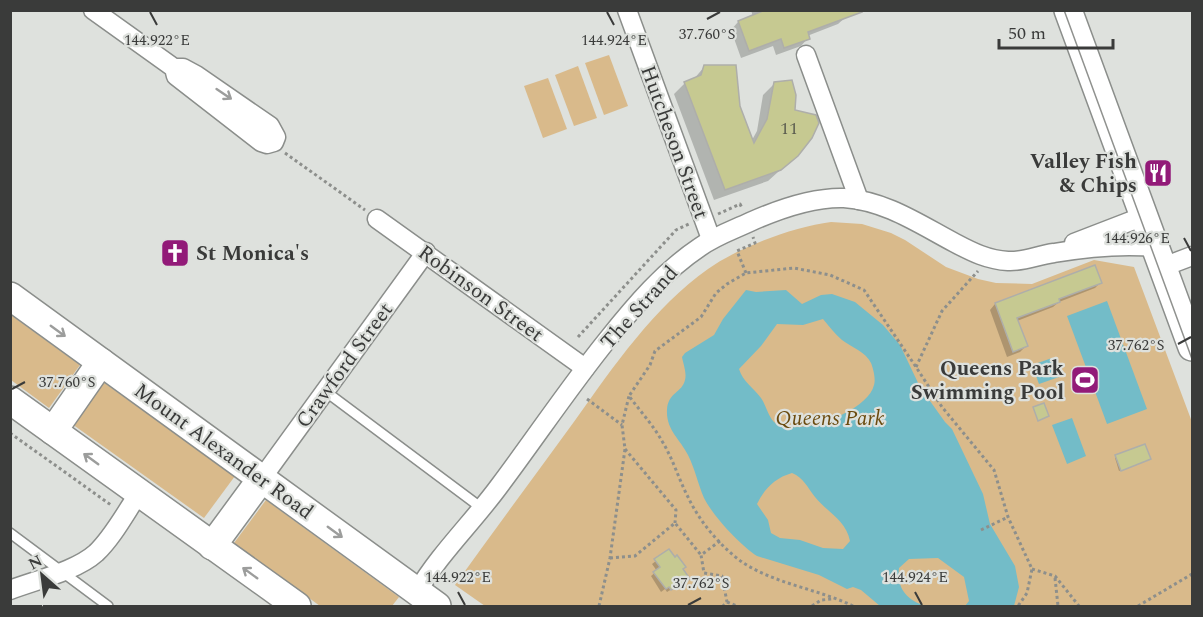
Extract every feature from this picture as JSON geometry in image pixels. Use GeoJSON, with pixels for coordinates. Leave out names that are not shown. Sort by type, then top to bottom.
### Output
{"type":"FeatureCollection","features":[{"type":"Feature","properties":{"kind":"main road"},"geometry":{"type":"LineString","coordinates":[[1068,10],[1192,347]]}},
{"type":"Feature","properties":{"kind":"main road","name":"Mount Alexander Road"},"geometry":{"type":"LineString","coordinates":[[10,296],[262,478],[425,603]]}},
{"type":"Feature","properties":{"kind":"main road"},"geometry":{"type":"LineString","coordinates":[[53,431],[101,362]]}},
{"type":"Feature","properties":{"kind":"main road"},"geometry":{"type":"LineString","coordinates":[[10,400],[53,431],[131,503],[212,546],[297,606]]}},
{"type":"Feature","properties":{"kind":"main road"},"geometry":{"type":"LineString","coordinates":[[212,546],[262,478]]}},
{"type":"Feature","properties":{"kind":"street"},"geometry":{"type":"LineString","coordinates":[[93,10],[174,68],[183,68],[196,75],[270,126],[276,137],[271,144]]}},
{"type":"Feature","properties":{"kind":"street","name":"Hutcheson Street"},"geometry":{"type":"LineString","coordinates":[[627,10],[711,239]]}},
{"type":"Feature","properties":{"kind":"street"},"geometry":{"type":"LineString","coordinates":[[806,55],[859,200]]}},
{"type":"Feature","properties":{"kind":"street","name":"The Strand"},"geometry":{"type":"LineString","coordinates":[[425,603],[443,555],[483,508],[585,368],[656,283],[678,263],[711,239],[766,214],[811,201],[830,198],[859,200],[883,205],[901,213],[990,259],[1009,261],[1024,260],[1050,253],[1144,216]]}},
{"type":"Feature","properties":{"kind":"street","name":"Robinson Street"},"geometry":{"type":"LineString","coordinates":[[377,219],[585,368]]}},
{"type":"Feature","properties":{"kind":"street","name":"The Strand"},"geometry":{"type":"LineString","coordinates":[[1050,253],[1112,245],[1160,257]]}},
{"type":"Feature","properties":{"kind":"street","name":"Crawford Street"},"geometry":{"type":"LineString","coordinates":[[262,478],[426,252]]}},
{"type":"Feature","properties":{"kind":"street"},"geometry":{"type":"LineString","coordinates":[[1160,257],[1192,256]]}},
{"type":"Feature","properties":{"kind":"street"},"geometry":{"type":"LineString","coordinates":[[10,590],[83,562],[105,544],[131,503]]}},
{"type":"Feature","properties":{"kind":"lane"},"geometry":{"type":"LineString","coordinates":[[325,391],[483,508]]}},
{"type":"Feature","properties":{"kind":"lane"},"geometry":{"type":"LineString","coordinates":[[10,533],[108,606]]}},
{"type":"Feature","properties":{"kind":"path"},"geometry":{"type":"LineString","coordinates":[[271,144],[377,219]]}},
{"type":"Feature","properties":{"kind":"path"},"geometry":{"type":"LineString","coordinates":[[916,367],[942,311],[990,259]]}},
{"type":"Feature","properties":{"kind":"path"},"geometry":{"type":"LineString","coordinates":[[599,606],[610,558],[625,449],[622,425],[629,396],[650,365],[655,351],[701,317],[716,294],[727,284],[746,273],[794,268],[830,274],[864,290],[942,407],[994,470],[1008,517],[1032,569],[1026,593],[1018,606]]}},
{"type":"Feature","properties":{"kind":"path"},"geometry":{"type":"LineString","coordinates":[[629,396],[662,440],[689,500],[703,521],[742,562],[771,576],[853,606]]}},
{"type":"Feature","properties":{"kind":"path"},"geometry":{"type":"LineString","coordinates":[[587,399],[622,425]]}},
{"type":"Feature","properties":{"kind":"path"},"geometry":{"type":"LineString","coordinates":[[10,433],[131,503]]}},
{"type":"Feature","properties":{"kind":"path"},"geometry":{"type":"LineString","coordinates":[[625,449],[676,510],[675,523],[701,555],[704,573],[722,576],[726,602],[723,606]]}},
{"type":"Feature","properties":{"kind":"path"},"geometry":{"type":"LineString","coordinates":[[981,530],[1008,517]]}},
{"type":"Feature","properties":{"kind":"path"},"geometry":{"type":"LineString","coordinates":[[610,558],[635,556],[675,523]]}},
{"type":"Feature","properties":{"kind":"path"},"geometry":{"type":"LineString","coordinates":[[701,555],[720,541]]}},
{"type":"Feature","properties":{"kind":"path"},"geometry":{"type":"LineString","coordinates":[[1032,569],[1055,576],[1079,606]]}},
{"type":"Feature","properties":{"kind":"path"},"geometry":{"type":"LineString","coordinates":[[1138,606],[1192,574]]}},
{"type":"Feature","properties":{"kind":"path"},"geometry":{"type":"LineString","coordinates":[[1055,576],[1058,606]]}},
{"type":"Feature","properties":{"kind":"path"},"geometry":{"type":"LineString","coordinates":[[813,606],[821,600],[835,598]]}},
{"type":"Feature","properties":{"kind":"path"},"geometry":{"type":"LineString","coordinates":[[726,602],[737,606]]}},
{"type":"Feature","properties":{"kind":"green space"},"geometry":{"type":"Polygon","coordinates":[[[609,55],[628,106],[604,115],[585,63],[609,55]]]}},
{"type":"Feature","properties":{"kind":"green space"},"geometry":{"type":"Polygon","coordinates":[[[578,66],[597,118],[574,126],[555,75],[578,66]]]}},
{"type":"Feature","properties":{"kind":"green space"},"geometry":{"type":"Polygon","coordinates":[[[548,78],[567,129],[543,138],[524,86],[548,78]]]}},
{"type":"Feature","properties":{"kind":"green space","name":"Queens Park"},"geometry":{"type":"Polygon","coordinates":[[[831,222],[862,224],[891,233],[946,267],[996,283],[1032,284],[1094,260],[1134,267],[1192,422],[1192,606],[485,606],[455,585],[620,358],[670,301],[708,269],[735,253],[784,233],[831,222]]]}},
{"type":"Feature","properties":{"kind":"green space"},"geometry":{"type":"Polygon","coordinates":[[[11,315],[80,365],[49,408],[11,380],[11,315]]]}},
{"type":"Feature","properties":{"kind":"green space"},"geometry":{"type":"Polygon","coordinates":[[[103,382],[235,476],[204,518],[72,424],[103,382]]]}},
{"type":"Feature","properties":{"kind":"green space"},"geometry":{"type":"Polygon","coordinates":[[[266,500],[399,597],[392,606],[320,606],[234,543],[266,500]]]}},
{"type":"Feature","properties":{"kind":"water"},"geometry":{"type":"Polygon","coordinates":[[[746,290],[756,292],[786,290],[802,304],[821,295],[832,294],[855,302],[883,325],[900,345],[920,387],[952,429],[983,494],[990,524],[1015,566],[1019,587],[1014,606],[965,606],[969,601],[964,577],[938,558],[909,559],[899,568],[901,587],[904,592],[925,606],[880,606],[861,590],[853,587],[847,589],[819,575],[757,556],[735,538],[704,498],[685,449],[671,429],[667,417],[668,404],[685,380],[682,357],[714,335],[723,319],[746,290]],[[823,319],[803,325],[777,324],[761,346],[739,369],[761,398],[774,422],[784,426],[798,427],[830,420],[859,405],[869,395],[874,385],[874,374],[869,359],[842,340],[823,319]],[[792,473],[771,484],[757,504],[768,520],[771,533],[780,538],[800,540],[823,548],[843,549],[850,541],[845,527],[815,497],[802,480],[792,473]]]}},
{"type":"Feature","properties":{"kind":"water"},"geometry":{"type":"Polygon","coordinates":[[[1107,301],[1147,409],[1107,424],[1067,316],[1107,301]]]}},
{"type":"Feature","properties":{"kind":"water"},"geometry":{"type":"Polygon","coordinates":[[[1052,358],[1059,377],[1039,384],[1032,365],[1052,358]]]}},
{"type":"Feature","properties":{"kind":"water"},"geometry":{"type":"Polygon","coordinates":[[[1072,418],[1086,456],[1067,464],[1052,425],[1072,418]]]}},
{"type":"Feature","properties":{"kind":"building"},"geometry":{"type":"Polygon","coordinates":[[[765,10],[861,10],[862,12],[808,32],[810,39],[784,48],[781,39],[749,51],[738,21],[765,10]]]}},
{"type":"Feature","properties":{"kind":"building"},"geometry":{"type":"Polygon","coordinates":[[[704,65],[736,65],[740,106],[754,143],[767,119],[774,82],[792,80],[796,95],[795,110],[816,115],[819,123],[812,138],[798,156],[781,170],[725,190],[684,82],[701,75],[704,65]]]}},
{"type":"Feature","properties":{"kind":"building"},"geometry":{"type":"Polygon","coordinates":[[[1095,265],[1102,283],[1017,318],[1028,346],[1013,352],[995,303],[1095,265]]]}},
{"type":"Feature","properties":{"kind":"building"},"geometry":{"type":"Polygon","coordinates":[[[1044,403],[1049,416],[1038,421],[1033,407],[1044,403]]]}},
{"type":"Feature","properties":{"kind":"building"},"geometry":{"type":"Polygon","coordinates":[[[1145,444],[1151,459],[1121,471],[1115,455],[1145,444]]]}},
{"type":"Feature","properties":{"kind":"building"},"geometry":{"type":"Polygon","coordinates":[[[669,549],[686,567],[683,569],[690,579],[671,590],[669,587],[666,589],[653,572],[660,567],[654,559],[669,549]]]}},
{"type":"Feature","properties":{"kind":"tram line"},"geometry":{"type":"LineString","coordinates":[[1064,10],[1192,359]]}},
{"type":"Feature","properties":{"kind":"place","name":"Valley Fish & Chips"},"geometry":{"type":"Point","coordinates":[1158,173]}},
{"type":"Feature","properties":{"kind":"place","name":"St Monica's"},"geometry":{"type":"Point","coordinates":[175,253]}},
{"type":"Feature","properties":{"kind":"place","name":"Queens Park Swimming Pool"},"geometry":{"type":"Point","coordinates":[1085,380]}}]}
